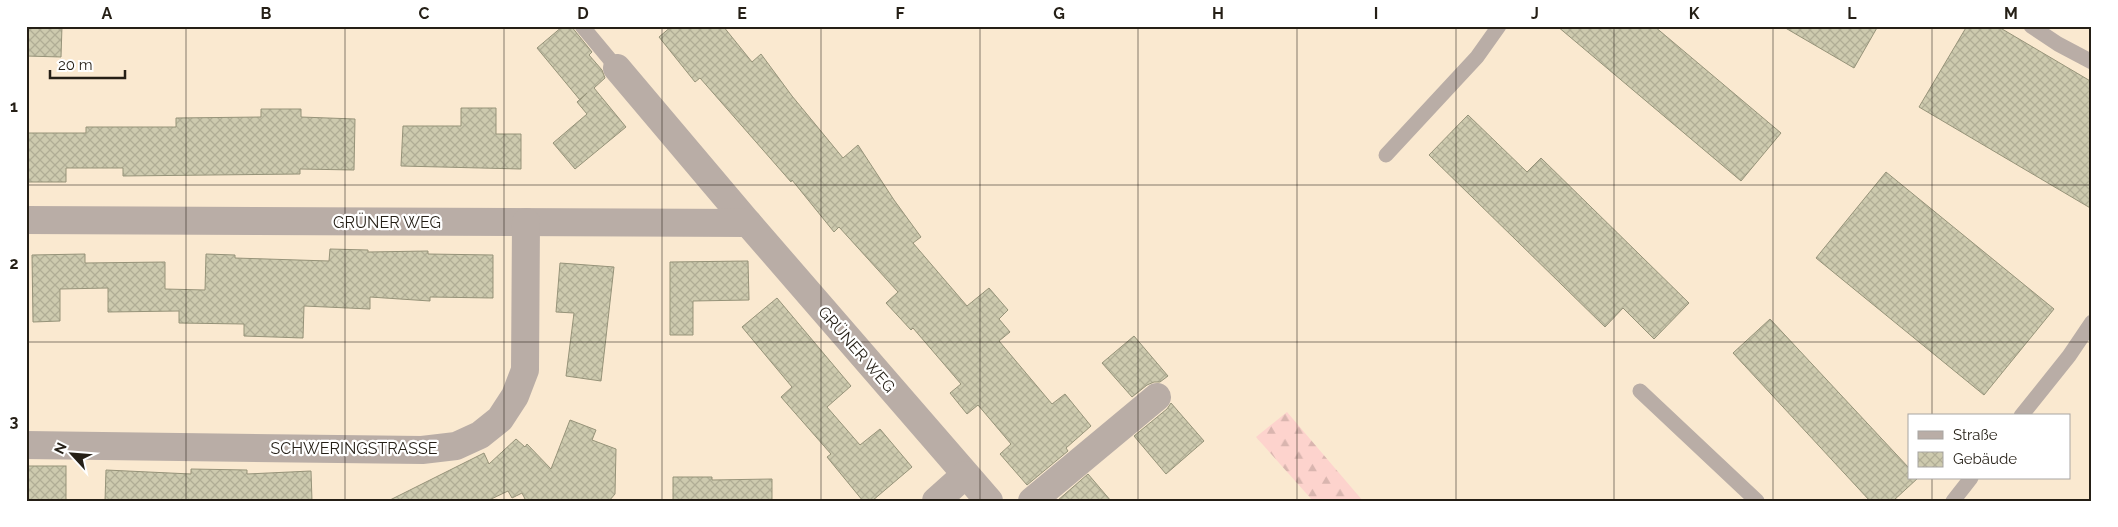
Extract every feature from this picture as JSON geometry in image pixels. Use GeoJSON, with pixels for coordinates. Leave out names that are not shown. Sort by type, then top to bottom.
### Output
{"type":"FeatureCollection","features":[{"type":"Feature","properties":{"kind":"street","name":"GRÜNER WEG"},"geometry":{"type":"LineString","coordinates":[[617,68],[989,501]]}},
{"type":"Feature","properties":{"kind":"street","name":"GRÜNER WEG"},"geometry":{"type":"LineString","coordinates":[[26,220],[748,222]]}},
{"type":"Feature","properties":{"kind":"street","name":"SCHWERINGSTRASSE"},"geometry":{"type":"LineString","coordinates":[[26,445],[422,450],[456,446],[480,434],[500,419],[515,396],[525,370],[526,222]]}},
{"type":"Feature","properties":{"kind":"street"},"geometry":{"type":"LineString","coordinates":[[1032,501],[1157,397]]}},
{"type":"Feature","properties":{"kind":"street"},"geometry":{"type":"LineString","coordinates":[[936,501],[966,475]]}},
{"type":"Feature","properties":{"kind":"lane","name":"GRÜNER WEG"},"geometry":{"type":"LineString","coordinates":[[582,26],[617,68]]}},
{"type":"Feature","properties":{"kind":"lane"},"geometry":{"type":"LineString","coordinates":[[1386,155],[1477,57],[1499,26]]}},
{"type":"Feature","properties":{"kind":"lane"},"geometry":{"type":"LineString","coordinates":[[2031,26],[2058,44],[2092,62]]}},
{"type":"Feature","properties":{"kind":"lane"},"geometry":{"type":"LineString","coordinates":[[2023,414],[2069,356],[2092,322]]}},
{"type":"Feature","properties":{"kind":"lane"},"geometry":{"type":"LineString","coordinates":[[1640,391],[1757,501]]}},
{"type":"Feature","properties":{"kind":"lane"},"geometry":{"type":"LineString","coordinates":[[1953,501],[1969,480]]}},
{"type":"Feature","properties":{"kind":"green space"},"geometry":{"type":"Polygon","coordinates":[[[1287,412],[1363,501],[1313,501],[1256,437],[1287,412]]]}},
{"type":"Feature","properties":{"kind":"building"},"geometry":{"type":"Polygon","coordinates":[[[26,26],[62,26],[61,57],[26,56],[26,26]]]}},
{"type":"Feature","properties":{"kind":"building"},"geometry":{"type":"Polygon","coordinates":[[[563,26],[571,26],[592,52],[589,55],[602,70],[605,78],[594,88],[626,127],[575,169],[553,143],[587,114],[577,102],[580,100],[537,48],[563,26]]]}},
{"type":"Feature","properties":{"kind":"building"},"geometry":{"type":"Polygon","coordinates":[[[672,26],[723,26],[752,62],[761,54],[792,96],[843,158],[858,145],[921,237],[913,243],[967,306],[989,288],[1008,310],[999,319],[1010,332],[999,341],[1052,404],[1065,394],[1091,426],[1066,448],[1068,451],[1027,485],[1000,454],[1011,444],[978,405],[967,414],[950,393],[961,384],[913,328],[911,330],[886,303],[898,292],[839,227],[834,232],[792,180],[791,182],[700,78],[695,82],[659,37],[672,26]]]}},
{"type":"Feature","properties":{"kind":"building"},"geometry":{"type":"Polygon","coordinates":[[[1557,26],[1654,26],[1781,133],[1741,181],[1557,26]]]}},
{"type":"Feature","properties":{"kind":"building"},"geometry":{"type":"Polygon","coordinates":[[[1782,26],[1878,26],[1854,68],[1782,26]]]}},
{"type":"Feature","properties":{"kind":"building"},"geometry":{"type":"Polygon","coordinates":[[[1967,26],[1997,26],[2092,82],[2092,209],[1919,107],[1967,26]]]}},
{"type":"Feature","properties":{"kind":"building"},"geometry":{"type":"Polygon","coordinates":[[[461,108],[496,108],[496,134],[521,134],[521,169],[401,166],[403,126],[461,126],[461,108]]]}},
{"type":"Feature","properties":{"kind":"building"},"geometry":{"type":"Polygon","coordinates":[[[261,109],[301,109],[301,117],[355,119],[354,170],[300,169],[300,174],[123,176],[123,168],[66,168],[66,182],[26,182],[26,133],[86,133],[86,127],[176,127],[176,118],[261,117],[261,109]]]}},
{"type":"Feature","properties":{"kind":"building"},"geometry":{"type":"Polygon","coordinates":[[[1468,115],[1527,172],[1541,158],[1689,303],[1654,339],[1623,308],[1605,327],[1429,155],[1468,115]]]}},
{"type":"Feature","properties":{"kind":"building"},"geometry":{"type":"Polygon","coordinates":[[[1886,172],[2054,309],[1984,395],[1816,258],[1886,172]]]}},
{"type":"Feature","properties":{"kind":"building"},"geometry":{"type":"Polygon","coordinates":[[[330,249],[368,250],[368,252],[428,251],[428,254],[493,255],[493,298],[430,297],[430,301],[370,297],[370,309],[304,306],[303,338],[244,336],[244,324],[179,323],[179,311],[108,312],[108,288],[60,289],[60,321],[33,322],[32,255],[85,254],[85,263],[165,262],[165,289],[205,290],[206,254],[235,255],[235,258],[329,261],[330,249]]]}},
{"type":"Feature","properties":{"kind":"building"},"geometry":{"type":"Polygon","coordinates":[[[748,261],[749,300],[693,301],[693,335],[670,335],[670,262],[748,261]]]}},
{"type":"Feature","properties":{"kind":"building"},"geometry":{"type":"Polygon","coordinates":[[[560,263],[614,267],[601,381],[566,376],[574,313],[556,312],[560,263]]]}},
{"type":"Feature","properties":{"kind":"building"},"geometry":{"type":"Polygon","coordinates":[[[777,298],[851,386],[827,407],[860,445],[880,429],[912,467],[872,501],[863,501],[827,457],[831,454],[781,397],[792,387],[742,327],[777,298]]]}},
{"type":"Feature","properties":{"kind":"building"},"geometry":{"type":"Polygon","coordinates":[[[1770,319],[1908,467],[1908,480],[1916,480],[1893,501],[1870,501],[1733,353],[1770,319]]]}},
{"type":"Feature","properties":{"kind":"building"},"geometry":{"type":"Polygon","coordinates":[[[1134,336],[1168,376],[1160,382],[1147,385],[1132,397],[1102,363],[1134,336]]]}},
{"type":"Feature","properties":{"kind":"building"},"geometry":{"type":"Polygon","coordinates":[[[1171,403],[1204,441],[1166,474],[1134,436],[1167,409],[1171,403]]]}},
{"type":"Feature","properties":{"kind":"building"},"geometry":{"type":"Polygon","coordinates":[[[570,420],[596,430],[592,440],[616,449],[615,494],[609,501],[526,501],[522,493],[512,498],[508,491],[487,501],[388,501],[484,453],[489,464],[516,439],[525,447],[527,444],[551,469],[570,420]]]}},
{"type":"Feature","properties":{"kind":"building"},"geometry":{"type":"Polygon","coordinates":[[[26,466],[66,466],[66,501],[26,501],[26,466]]]}},
{"type":"Feature","properties":{"kind":"building"},"geometry":{"type":"Polygon","coordinates":[[[191,469],[247,470],[247,474],[311,471],[312,501],[105,501],[106,470],[191,474],[191,469]]]}},
{"type":"Feature","properties":{"kind":"building"},"geometry":{"type":"Polygon","coordinates":[[[1088,474],[1111,501],[1057,501],[1088,474]]]}},
{"type":"Feature","properties":{"kind":"building"},"geometry":{"type":"Polygon","coordinates":[[[673,477],[712,477],[712,480],[772,479],[772,501],[673,501],[673,477]]]}}]}
